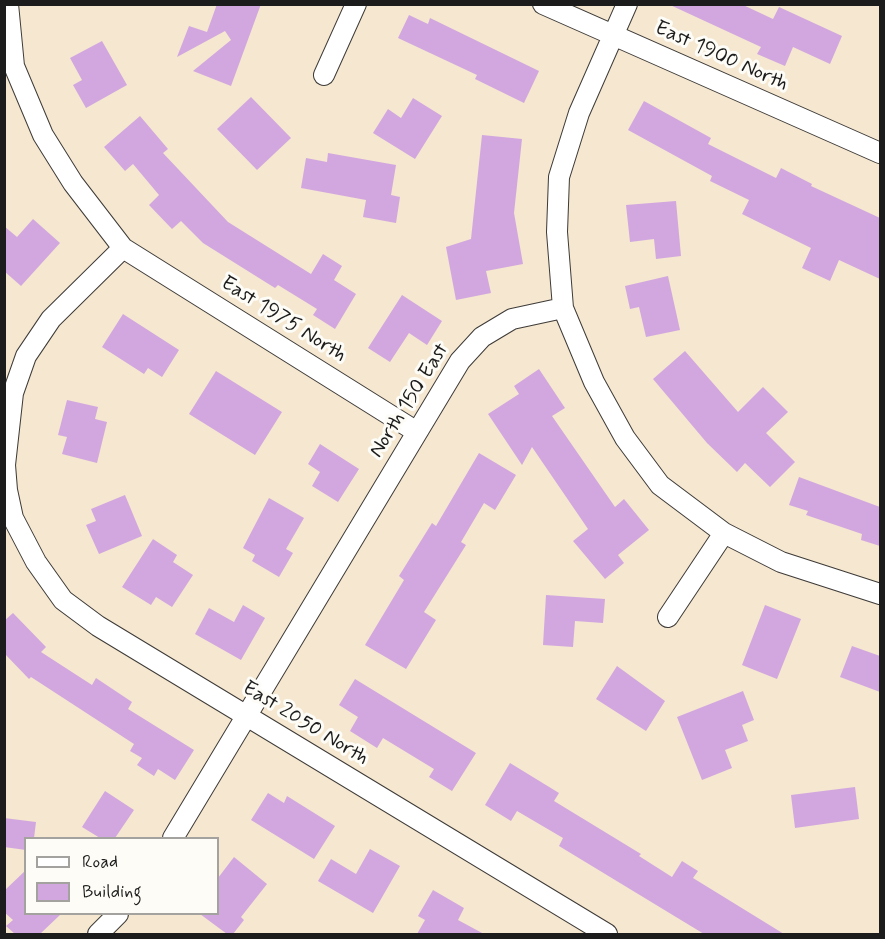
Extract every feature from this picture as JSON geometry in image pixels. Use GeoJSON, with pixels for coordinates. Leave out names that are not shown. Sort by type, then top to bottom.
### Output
{"type":"FeatureCollection","features":[{"type":"Feature","properties":{"kind":"street"},"geometry":{"type":"LineString","coordinates":[[8,4],[14,66],[43,135],[74,183],[123,248]]}},
{"type":"Feature","properties":{"kind":"street"},"geometry":{"type":"LineString","coordinates":[[324,75],[356,4]]}},
{"type":"Feature","properties":{"kind":"street","name":"East 1900 North"},"geometry":{"type":"LineString","coordinates":[[543,4],[613,37],[880,153]]}},
{"type":"Feature","properties":{"kind":"street"},"geometry":{"type":"LineString","coordinates":[[627,4],[579,113],[559,177],[557,232],[563,308],[594,382],[625,438],[660,485],[724,533],[781,562],[880,594]]}},
{"type":"Feature","properties":{"kind":"street","name":"East 1975 North"},"geometry":{"type":"LineString","coordinates":[[123,248],[417,432]]}},
{"type":"Feature","properties":{"kind":"street","name":"East 2050 North"},"geometry":{"type":"LineString","coordinates":[[123,248],[51,319],[26,356],[13,393],[5,465],[13,518],[36,562],[63,600],[98,626],[607,934]]}},
{"type":"Feature","properties":{"kind":"street","name":"North 150 East"},"geometry":{"type":"LineString","coordinates":[[173,837],[460,361],[482,337],[512,319],[563,308]]}},
{"type":"Feature","properties":{"kind":"street"},"geometry":{"type":"LineString","coordinates":[[668,617],[724,533]]}},
{"type":"Feature","properties":{"kind":"street"},"geometry":{"type":"LineString","coordinates":[[98,934],[117,915]]}},
{"type":"Feature","properties":{"kind":"building"},"geometry":{"type":"Polygon","coordinates":[[[217,4],[261,4],[231,86],[193,71],[231,40],[225,31],[177,57],[189,26],[207,32],[217,4]]]}},
{"type":"Feature","properties":{"kind":"building"},"geometry":{"type":"Polygon","coordinates":[[[668,4],[741,4],[773,19],[779,7],[842,36],[830,64],[793,47],[785,66],[757,54],[761,47],[668,4]]]}},
{"type":"Feature","properties":{"kind":"building"},"geometry":{"type":"Polygon","coordinates":[[[409,15],[428,24],[430,18],[539,71],[524,103],[475,79],[477,75],[398,38],[409,15]]]}},
{"type":"Feature","properties":{"kind":"building"},"geometry":{"type":"Polygon","coordinates":[[[102,41],[127,85],[86,108],[73,85],[82,80],[70,58],[102,41]]]}},
{"type":"Feature","properties":{"kind":"building"},"geometry":{"type":"Polygon","coordinates":[[[251,97],[291,138],[257,170],[217,129],[251,97]]]}},
{"type":"Feature","properties":{"kind":"building"},"geometry":{"type":"Polygon","coordinates":[[[413,98],[442,116],[415,159],[373,133],[388,109],[401,118],[413,98]]]}},
{"type":"Feature","properties":{"kind":"building"},"geometry":{"type":"Polygon","coordinates":[[[644,101],[711,138],[708,144],[776,178],[781,168],[812,184],[811,186],[880,218],[880,279],[839,260],[830,281],[802,268],[811,248],[742,214],[749,200],[710,181],[712,176],[628,130],[644,101]]]}},
{"type":"Feature","properties":{"kind":"building"},"geometry":{"type":"Polygon","coordinates":[[[140,116],[168,149],[163,153],[228,222],[311,274],[323,254],[342,266],[334,280],[356,294],[335,329],[313,315],[317,309],[278,285],[275,288],[203,243],[181,221],[172,229],[149,205],[159,195],[133,164],[125,171],[104,147],[140,116]]]}},
{"type":"Feature","properties":{"kind":"building"},"geometry":{"type":"Polygon","coordinates":[[[482,135],[522,139],[514,213],[523,264],[486,271],[491,293],[456,300],[446,247],[471,239],[482,135]]]}},
{"type":"Feature","properties":{"kind":"building"},"geometry":{"type":"Polygon","coordinates":[[[328,153],[396,165],[391,195],[400,197],[396,223],[363,217],[366,200],[301,188],[306,158],[327,162],[328,153]]]}},
{"type":"Feature","properties":{"kind":"building"},"geometry":{"type":"Polygon","coordinates":[[[676,201],[681,256],[656,259],[654,239],[630,242],[626,205],[676,201]]]}},
{"type":"Feature","properties":{"kind":"building"},"geometry":{"type":"Polygon","coordinates":[[[33,219],[60,243],[21,286],[4,271],[4,226],[17,237],[33,219]]]}},
{"type":"Feature","properties":{"kind":"building"},"geometry":{"type":"Polygon","coordinates":[[[668,276],[680,330],[646,337],[639,307],[630,309],[625,286],[668,276]]]}},
{"type":"Feature","properties":{"kind":"building"},"geometry":{"type":"Polygon","coordinates":[[[402,295],[442,321],[427,345],[409,333],[390,362],[368,348],[402,295]]]}},
{"type":"Feature","properties":{"kind":"building"},"geometry":{"type":"Polygon","coordinates":[[[123,314],[179,350],[162,377],[148,368],[144,374],[102,347],[123,314]]]}},
{"type":"Feature","properties":{"kind":"building"},"geometry":{"type":"Polygon","coordinates":[[[685,351],[738,412],[763,387],[788,412],[766,433],[795,462],[770,487],[745,463],[737,472],[707,443],[653,379],[685,351]]]}},
{"type":"Feature","properties":{"kind":"building"},"geometry":{"type":"Polygon","coordinates":[[[539,369],[565,408],[552,416],[615,507],[624,499],[649,530],[618,555],[624,563],[605,579],[573,541],[588,529],[532,447],[522,465],[488,414],[519,394],[514,386],[539,369]]]}},
{"type":"Feature","properties":{"kind":"building"},"geometry":{"type":"Polygon","coordinates":[[[216,371],[282,412],[255,455],[189,414],[216,371]]]}},
{"type":"Feature","properties":{"kind":"building"},"geometry":{"type":"Polygon","coordinates":[[[67,400],[98,407],[95,419],[107,422],[97,463],[62,454],[67,437],[58,435],[67,400]]]}},
{"type":"Feature","properties":{"kind":"building"},"geometry":{"type":"Polygon","coordinates":[[[320,444],[359,469],[338,502],[312,486],[320,472],[308,464],[320,444]]]}},
{"type":"Feature","properties":{"kind":"building"},"geometry":{"type":"Polygon","coordinates":[[[479,453],[516,475],[495,510],[484,503],[461,542],[466,545],[424,612],[436,620],[406,669],[365,645],[404,580],[399,576],[432,523],[436,526],[479,453]]]}},
{"type":"Feature","properties":{"kind":"building"},"geometry":{"type":"Polygon","coordinates":[[[799,477],[880,507],[880,546],[861,540],[862,534],[806,515],[808,511],[789,505],[799,477]]]}},
{"type":"Feature","properties":{"kind":"building"},"geometry":{"type":"Polygon","coordinates":[[[125,495],[142,536],[99,554],[86,525],[96,521],[91,509],[125,495]]]}},
{"type":"Feature","properties":{"kind":"building"},"geometry":{"type":"Polygon","coordinates":[[[269,498],[304,518],[286,549],[293,553],[279,577],[252,561],[255,555],[243,548],[269,498]]]}},
{"type":"Feature","properties":{"kind":"building"},"geometry":{"type":"Polygon","coordinates":[[[153,539],[177,555],[173,562],[193,575],[172,607],[156,597],[151,605],[122,587],[153,539]]]}},
{"type":"Feature","properties":{"kind":"building"},"geometry":{"type":"Polygon","coordinates":[[[546,595],[605,599],[603,623],[575,621],[573,647],[543,645],[546,595]]]}},
{"type":"Feature","properties":{"kind":"building"},"geometry":{"type":"Polygon","coordinates":[[[243,605],[265,618],[241,660],[195,634],[209,608],[234,622],[243,605]]]}},
{"type":"Feature","properties":{"kind":"building"},"geometry":{"type":"Polygon","coordinates":[[[765,605],[801,619],[777,679],[742,665],[765,605]]]}},
{"type":"Feature","properties":{"kind":"building"},"geometry":{"type":"Polygon","coordinates":[[[13,613],[46,647],[41,652],[92,685],[96,678],[132,702],[128,709],[194,750],[175,780],[158,769],[154,776],[137,765],[142,758],[130,751],[134,744],[31,677],[29,679],[4,653],[4,621],[13,613]]]}},
{"type":"Feature","properties":{"kind":"building"},"geometry":{"type":"Polygon","coordinates":[[[852,646],[880,656],[880,692],[840,677],[852,646]]]}},
{"type":"Feature","properties":{"kind":"building"},"geometry":{"type":"Polygon","coordinates":[[[617,666],[665,701],[646,731],[596,699],[617,666]]]}},
{"type":"Feature","properties":{"kind":"building"},"geometry":{"type":"Polygon","coordinates":[[[355,679],[476,753],[452,791],[429,777],[434,769],[383,738],[377,748],[350,731],[358,717],[339,705],[355,679]]]}},
{"type":"Feature","properties":{"kind":"building"},"geometry":{"type":"Polygon","coordinates":[[[743,691],[754,720],[742,725],[748,741],[725,750],[732,768],[702,780],[677,717],[743,691]]]}},
{"type":"Feature","properties":{"kind":"building"},"geometry":{"type":"Polygon","coordinates":[[[510,763],[559,793],[554,801],[641,854],[639,856],[672,877],[682,861],[698,871],[693,878],[784,934],[704,934],[559,846],[563,838],[517,811],[511,821],[485,805],[510,763]]]}},
{"type":"Feature","properties":{"kind":"building"},"geometry":{"type":"Polygon","coordinates":[[[855,787],[859,819],[795,828],[791,795],[855,787]]]}},
{"type":"Feature","properties":{"kind":"building"},"geometry":{"type":"Polygon","coordinates":[[[105,791],[134,810],[116,837],[98,837],[82,827],[105,791]]]}},
{"type":"Feature","properties":{"kind":"building"},"geometry":{"type":"Polygon","coordinates":[[[268,793],[284,803],[287,796],[335,826],[314,859],[251,820],[268,793]]]}},
{"type":"Feature","properties":{"kind":"building"},"geometry":{"type":"Polygon","coordinates":[[[4,818],[36,822],[34,837],[24,837],[24,850],[4,847],[4,818]]]}},
{"type":"Feature","properties":{"kind":"building"},"geometry":{"type":"Polygon","coordinates":[[[370,849],[400,866],[373,913],[318,881],[331,859],[356,874],[370,849]]]}},
{"type":"Feature","properties":{"kind":"building"},"geometry":{"type":"Polygon","coordinates":[[[234,857],[267,884],[241,917],[244,920],[233,934],[227,934],[201,915],[219,915],[219,877],[234,857]]]}},
{"type":"Feature","properties":{"kind":"building"},"geometry":{"type":"Polygon","coordinates":[[[24,872],[24,915],[60,915],[40,934],[15,934],[6,926],[13,920],[4,912],[4,891],[24,872]]]}},
{"type":"Feature","properties":{"kind":"building"},"geometry":{"type":"Polygon","coordinates":[[[433,890],[464,908],[458,920],[484,934],[417,934],[425,920],[418,916],[433,890]]]}}]}
